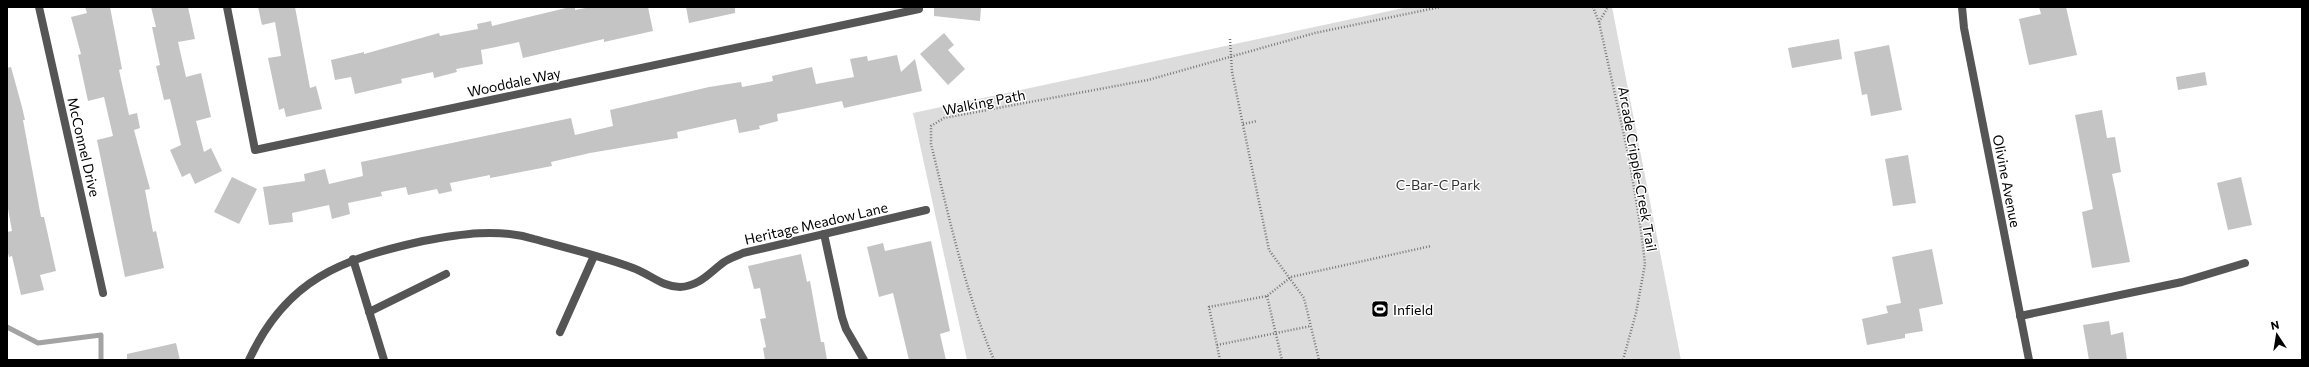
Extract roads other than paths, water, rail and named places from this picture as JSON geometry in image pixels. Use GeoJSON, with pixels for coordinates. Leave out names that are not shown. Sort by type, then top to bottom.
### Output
{"type":"FeatureCollection","features":[{"type":"Feature","properties":{"kind":"street","name":"McConnel Drive"},"geometry":{"type":"LineString","coordinates":[[40,7],[103,292]]}},
{"type":"Feature","properties":{"kind":"street","name":"Wooddale Way"},"geometry":{"type":"LineString","coordinates":[[227,7],[254,150],[919,9],[919,7]]}},
{"type":"Feature","properties":{"kind":"street","name":"Olivine Avenue"},"geometry":{"type":"LineString","coordinates":[[1962,7],[1964,28],[2029,360]]}},
{"type":"Feature","properties":{"kind":"street","name":"Heritage Meadow Lane"},"geometry":{"type":"LineString","coordinates":[[249,360],[256,344],[273,319],[293,297],[320,276],[353,259],[378,251],[452,235],[479,233],[532,238],[635,268],[661,283],[681,287],[696,284],[724,262],[743,253],[926,210]]}},
{"type":"Feature","properties":{"kind":"street"},"geometry":{"type":"LineString","coordinates":[[824,234],[842,317],[846,329],[864,360]]}},
{"type":"Feature","properties":{"kind":"street"},"geometry":{"type":"LineString","coordinates":[[560,332],[594,256]]}},
{"type":"Feature","properties":{"kind":"street"},"geometry":{"type":"LineString","coordinates":[[353,259],[384,360]]}},
{"type":"Feature","properties":{"kind":"street"},"geometry":{"type":"LineString","coordinates":[[2020,316],[2182,282],[2245,263]]}},
{"type":"Feature","properties":{"kind":"street"},"geometry":{"type":"LineString","coordinates":[[369,312],[446,274]]}},
{"type":"Feature","properties":{"kind":"waterway"},"geometry":{"type":"LineString","coordinates":[[7,327],[38,343],[101,335],[101,360]]}},
{"type":"Feature","properties":{"kind":"place","name":"Infield"},"geometry":{"type":"Point","coordinates":[1380,309]}},
{"type":"Feature","properties":{"kind":"park label","name":"C-Bar-C Park"},"geometry":{"type":"Point","coordinates":[1438,184]}}]}
